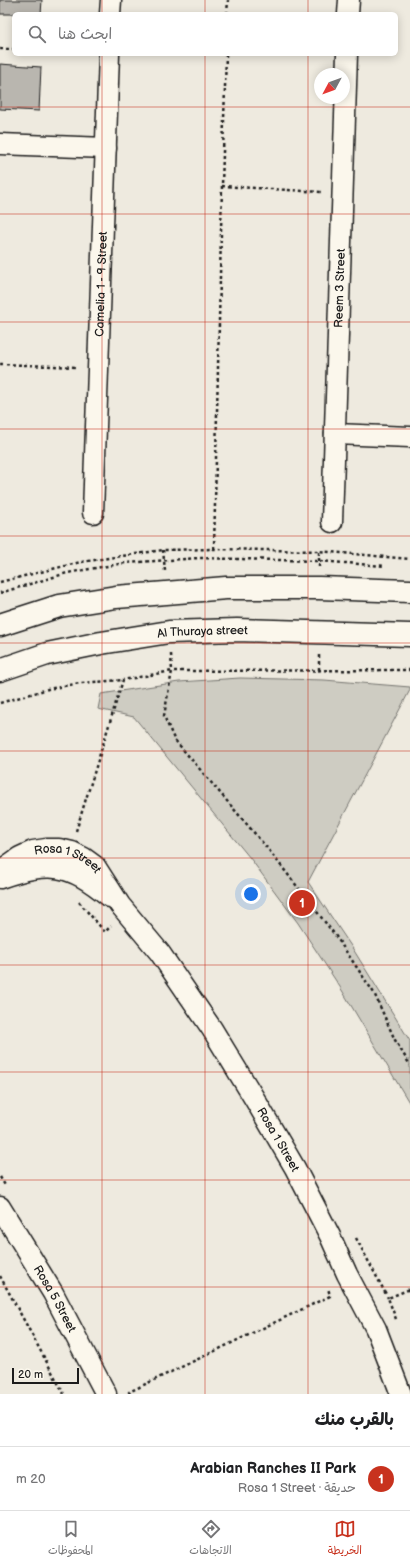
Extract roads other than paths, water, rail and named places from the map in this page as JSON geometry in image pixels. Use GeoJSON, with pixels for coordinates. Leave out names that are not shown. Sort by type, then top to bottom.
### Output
{"type":"FeatureCollection","features":[{"type":"Feature","properties":{"kind":"street"},"geometry":{"type":"LineString","coordinates":[[110,12],[111,0]]}},
{"type":"Feature","properties":{"kind":"street"},"geometry":{"type":"LineString","coordinates":[[348,12],[349,0]]}},
{"type":"Feature","properties":{"kind":"street","name":"Camelia 1 - 9 Street"},"geometry":{"type":"LineString","coordinates":[[93,514],[109,56]]}},
{"type":"Feature","properties":{"kind":"street","name":"Reem 3 Street"},"geometry":{"type":"LineString","coordinates":[[332,522],[347,56]]}},
{"type":"Feature","properties":{"kind":"street"},"geometry":{"type":"LineString","coordinates":[[0,144],[106,148]]}},
{"type":"Feature","properties":{"kind":"street"},"geometry":{"type":"LineString","coordinates":[[335,434],[410,437]]}},
{"type":"Feature","properties":{"kind":"street"},"geometry":{"type":"LineString","coordinates":[[0,625],[59,606],[116,597],[226,588],[319,588],[410,592]]}},
{"type":"Feature","properties":{"kind":"street","name":"Al Thuraya street"},"geometry":{"type":"LineString","coordinates":[[0,670],[47,654],[101,643],[169,632],[237,630],[410,635]]}},
{"type":"Feature","properties":{"kind":"street","name":"Rosa 1 Street"},"geometry":{"type":"LineString","coordinates":[[0,872],[20,856],[33,851],[46,849],[59,849],[72,852],[95,866],[120,905],[160,953],[212,1029],[254,1098],[302,1181],[330,1236],[347,1274],[376,1329],[401,1394]]}},
{"type":"Feature","properties":{"kind":"street","name":"Rosa 1 Street"},"geometry":{"type":"LineString","coordinates":[[0,878],[39,867],[55,868],[84,878],[120,905]]}},
{"type":"Feature","properties":{"kind":"street","name":"Rosa 5 Street"},"geometry":{"type":"LineString","coordinates":[[0,1207],[53,1293],[106,1394]]}},
{"type":"Feature","properties":{"kind":"place","name":"Arabian Ranches II Park"},"geometry":{"type":"Point","coordinates":[302,903]}}]}
